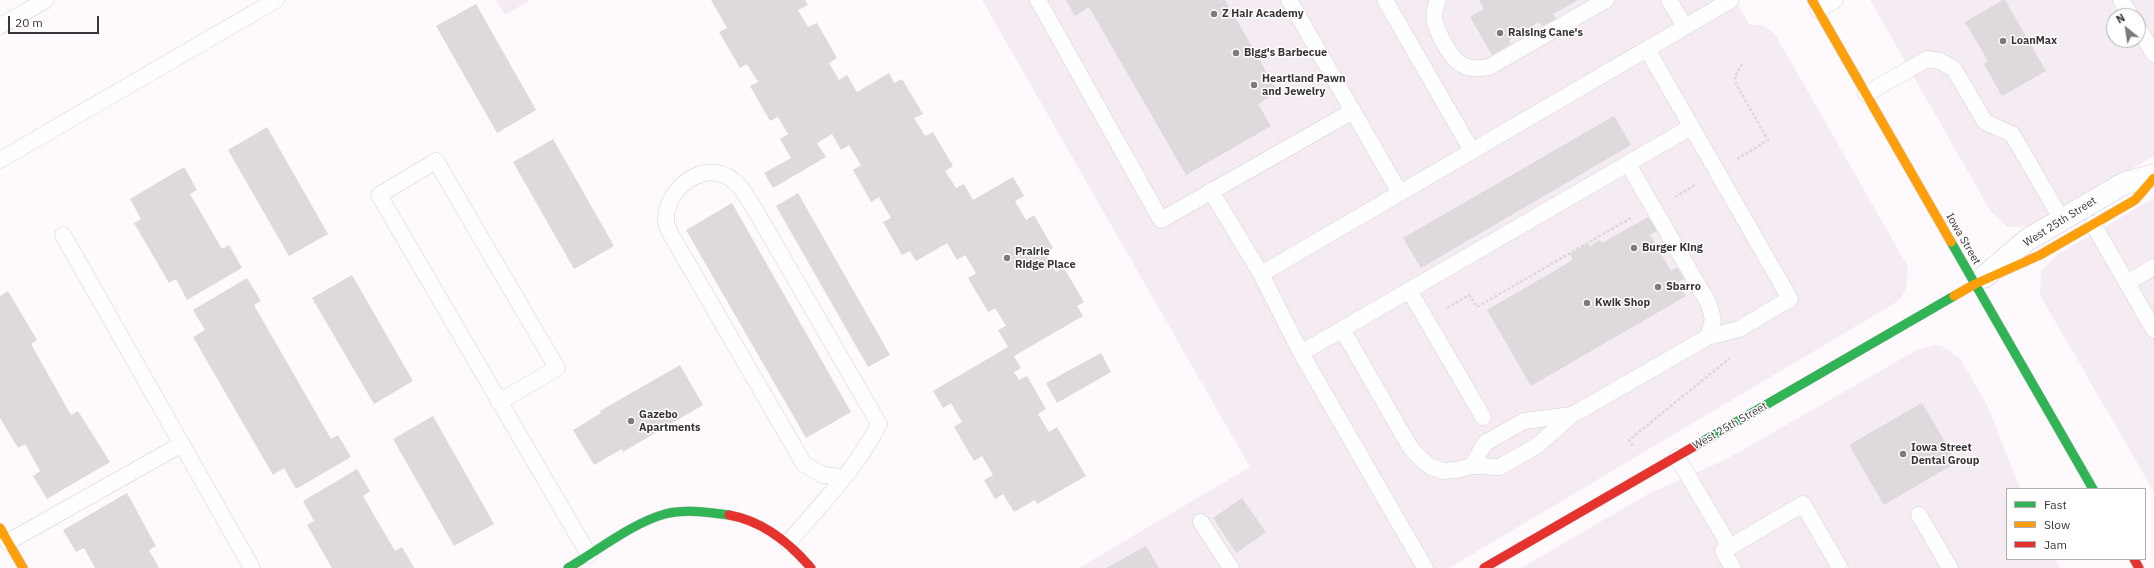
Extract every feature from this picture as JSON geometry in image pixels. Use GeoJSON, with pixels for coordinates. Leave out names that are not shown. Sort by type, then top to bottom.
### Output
{"type":"FeatureCollection","features":[{"type":"Feature","properties":{"kind":"main road","name":"Iowa Street"},"geometry":{"type":"LineString","coordinates":[[1815,5],[2093,488]]}},
{"type":"Feature","properties":{"kind":"main road","name":"West 25th Street"},"geometry":{"type":"LineString","coordinates":[[1484,568],[1975,284],[2040,255],[2135,200],[2154,178]]}},
{"type":"Feature","properties":{"kind":"main road"},"geometry":{"type":"LineString","coordinates":[[568,568],[653,519],[685,512],[722,512],[750,520],[773,532],[788,543],[812,568]]}},
{"type":"Feature","properties":{"kind":"main road"},"geometry":{"type":"LineString","coordinates":[[0,528],[23,568]]}},
{"type":"Feature","properties":{"kind":"street","name":"West 25th Street"},"geometry":{"type":"LineString","coordinates":[[1975,284],[2027,240],[2125,183],[2154,175]]}},
{"type":"Feature","properties":{"kind":"lane"},"geometry":{"type":"LineString","coordinates":[[0,26],[46,0]]}},
{"type":"Feature","properties":{"kind":"lane"},"geometry":{"type":"LineString","coordinates":[[0,160],[276,0]]}},
{"type":"Feature","properties":{"kind":"lane"},"geometry":{"type":"LineString","coordinates":[[1038,0],[1161,220],[1353,111]]}},
{"type":"Feature","properties":{"kind":"lane"},"geometry":{"type":"LineString","coordinates":[[1289,0],[1400,193]]}},
{"type":"Feature","properties":{"kind":"lane"},"geometry":{"type":"LineString","coordinates":[[1385,0],[1472,151]]}},
{"type":"Feature","properties":{"kind":"lane"},"geometry":{"type":"LineString","coordinates":[[1438,0],[1434,10],[1438,31],[1454,59],[1463,66],[1475,69],[1489,67],[1606,0]]}},
{"type":"Feature","properties":{"kind":"lane"},"geometry":{"type":"LineString","coordinates":[[1669,0],[1685,27]]}},
{"type":"Feature","properties":{"kind":"lane"},"geometry":{"type":"LineString","coordinates":[[1261,274],[1731,0]]}},
{"type":"Feature","properties":{"kind":"lane"},"geometry":{"type":"LineString","coordinates":[[1815,5],[1835,0]]}},
{"type":"Feature","properties":{"kind":"lane"},"geometry":{"type":"LineString","coordinates":[[2146,41],[2154,54]]}},
{"type":"Feature","properties":{"kind":"lane"},"geometry":{"type":"LineString","coordinates":[[1342,329],[1410,447],[1431,467],[1444,471],[1472,466],[1500,467],[1538,445],[1572,415],[1708,337],[1739,329],[1790,299],[1647,49]]}},
{"type":"Feature","properties":{"kind":"lane"},"geometry":{"type":"LineString","coordinates":[[1866,94],[1927,59],[1940,61],[1954,69],[1985,122],[2012,134],[2062,220]]}},
{"type":"Feature","properties":{"kind":"lane"},"geometry":{"type":"LineString","coordinates":[[1301,353],[1691,127]]}},
{"type":"Feature","properties":{"kind":"lane"},"geometry":{"type":"LineString","coordinates":[[499,402],[557,368],[436,161],[379,195],[499,402],[589,555]]}},
{"type":"Feature","properties":{"kind":"lane"},"geometry":{"type":"LineString","coordinates":[[1628,164],[1709,304],[1713,320],[1708,337]]}},
{"type":"Feature","properties":{"kind":"lane"},"geometry":{"type":"LineString","coordinates":[[788,543],[843,477],[869,444],[880,424],[750,202],[733,180],[714,172],[691,177],[671,196],[665,220],[677,245],[804,464],[823,475],[843,477]]}},
{"type":"Feature","properties":{"kind":"lane"},"geometry":{"type":"LineString","coordinates":[[1211,191],[1261,274],[1301,353],[1424,568]]}},
{"type":"Feature","properties":{"kind":"lane"},"geometry":{"type":"LineString","coordinates":[[2093,224],[2154,330]]}},
{"type":"Feature","properties":{"kind":"lane"},"geometry":{"type":"LineString","coordinates":[[63,235],[252,568]]}},
{"type":"Feature","properties":{"kind":"lane"},"geometry":{"type":"LineString","coordinates":[[2127,283],[2154,267]]}},
{"type":"Feature","properties":{"kind":"lane"},"geometry":{"type":"LineString","coordinates":[[1409,290],[1483,417]]}},
{"type":"Feature","properties":{"kind":"lane"},"geometry":{"type":"LineString","coordinates":[[1472,466],[1485,443],[1524,421],[1572,415]]}},
{"type":"Feature","properties":{"kind":"lane"},"geometry":{"type":"LineString","coordinates":[[8,542],[182,444]]}},
{"type":"Feature","properties":{"kind":"lane"},"geometry":{"type":"LineString","coordinates":[[1677,457],[1730,547]]}},
{"type":"Feature","properties":{"kind":"lane"},"geometry":{"type":"LineString","coordinates":[[1733,568],[1723,551],[1803,504],[1840,568]]}},
{"type":"Feature","properties":{"kind":"lane"},"geometry":{"type":"LineString","coordinates":[[1919,514],[1950,568]]}},
{"type":"Feature","properties":{"kind":"lane"},"geometry":{"type":"LineString","coordinates":[[1201,522],[1231,568]]}},
{"type":"Feature","properties":{"kind":"path"},"geometry":{"type":"LineString","coordinates":[[1426,320],[1470,295],[1477,308],[1643,211],[1653,208],[1717,172],[1768,140],[1736,84],[1735,76],[1743,62]]}},
{"type":"Feature","properties":{"kind":"shaded area"},"geometry":{"type":"Polygon","coordinates":[[[496,0],[530,0],[505,15],[496,0]]]}},
{"type":"Feature","properties":{"kind":"shaded area"},"geometry":{"type":"Polygon","coordinates":[[[982,0],[1735,0],[1749,24],[1764,26],[1775,34],[1908,267],[1906,288],[1901,298],[1890,306],[1449,568],[1079,568],[1250,467],[982,0]]]}},
{"type":"Feature","properties":{"kind":"shaded area"},"geometry":{"type":"Polygon","coordinates":[[[1870,0],[2154,0],[2154,156],[2032,226],[2008,227],[1991,212],[1870,0]]]}},
{"type":"Feature","properties":{"kind":"shaded area"},"geometry":{"type":"Polygon","coordinates":[[[2154,198],[2154,492],[2040,295],[2041,272],[2055,256],[2154,198]]]}},
{"type":"Feature","properties":{"kind":"shaded area"},"geometry":{"type":"Polygon","coordinates":[[[1935,345],[1944,347],[1960,358],[1989,409],[2020,488],[2006,488],[2006,560],[2056,560],[2061,568],[1521,568],[1650,493],[1725,460],[1917,350],[1935,345]]]}},
{"type":"Feature","properties":{"kind":"building","name":"Prairie Ridge Place"},"geometry":{"type":"Polygon","coordinates":[[[711,0],[805,0],[808,5],[798,10],[808,27],[817,23],[837,58],[829,63],[839,80],[847,75],[857,92],[889,73],[894,83],[902,79],[923,114],[914,118],[925,136],[933,132],[953,166],[945,171],[956,188],[964,184],[973,200],[1013,177],[1024,196],[1015,201],[1026,220],[1034,215],[1053,248],[1045,253],[1056,272],[1064,268],[1084,302],[1077,306],[1083,316],[1014,356],[1021,368],[1014,372],[1019,380],[1027,376],[1046,409],[1038,414],[1049,432],[1057,427],[1086,476],[1037,504],[1035,500],[1014,512],[1003,494],[995,499],[984,480],[993,475],[982,456],[974,461],[954,427],[962,422],[951,403],[943,408],[933,391],[1008,347],[998,330],[1006,326],[995,308],[988,312],[968,278],[976,273],[965,255],[957,260],[947,243],[916,261],[910,251],[902,255],[883,222],[891,218],[879,197],[871,202],[853,170],[861,165],[849,145],[841,150],[832,134],[817,143],[826,157],[773,188],[764,173],[791,158],[780,139],[788,134],[778,117],[770,121],[750,86],[758,82],[747,64],[740,68],[719,32],[727,28],[711,0]]]}},
{"type":"Feature","properties":{"kind":"building"},"geometry":{"type":"Polygon","coordinates":[[[1066,0],[1225,0],[1278,92],[1258,104],[1271,126],[1186,175],[1089,7],[1075,16],[1066,0]]]}},
{"type":"Feature","properties":{"kind":"building","name":"Raising Cane's"},"geometry":{"type":"Polygon","coordinates":[[[1479,0],[1578,0],[1553,14],[1556,19],[1542,26],[1539,22],[1509,40],[1511,44],[1492,55],[1470,17],[1484,9],[1479,0]]]}},
{"type":"Feature","properties":{"kind":"building","name":"LoanMax"},"geometry":{"type":"Polygon","coordinates":[[[2005,0],[2046,71],[2002,96],[1984,64],[1988,61],[1965,22],[2005,0]]]}},
{"type":"Feature","properties":{"kind":"building"},"geometry":{"type":"Polygon","coordinates":[[[476,4],[536,110],[497,133],[436,26],[476,4]]]}},
{"type":"Feature","properties":{"kind":"building"},"geometry":{"type":"Polygon","coordinates":[[[1614,116],[1631,145],[1421,268],[1403,238],[1614,116]]]}},
{"type":"Feature","properties":{"kind":"building"},"geometry":{"type":"Polygon","coordinates":[[[267,127],[328,234],[289,256],[228,150],[267,127]]]}},
{"type":"Feature","properties":{"kind":"building"},"geometry":{"type":"Polygon","coordinates":[[[553,139],[614,246],[574,269],[513,162],[553,139]]]}},
{"type":"Feature","properties":{"kind":"building"},"geometry":{"type":"Polygon","coordinates":[[[184,167],[197,190],[190,194],[222,249],[229,245],[242,268],[187,300],[176,279],[169,283],[134,223],[141,219],[130,199],[184,167]]]}},
{"type":"Feature","properties":{"kind":"building"},"geometry":{"type":"Polygon","coordinates":[[[798,193],[890,355],[868,367],[776,206],[798,193]]]}},
{"type":"Feature","properties":{"kind":"building"},"geometry":{"type":"Polygon","coordinates":[[[732,203],[851,412],[806,438],[686,230],[732,203]]]}},
{"type":"Feature","properties":{"kind":"building","name":"Kwik Shop"},"geometry":{"type":"Polygon","coordinates":[[[1648,217],[1657,231],[1650,235],[1671,271],[1677,267],[1684,279],[1678,282],[1686,296],[1531,386],[1487,310],[1573,260],[1570,254],[1588,243],[1590,246],[1600,240],[1602,243],[1648,217]]]}},
{"type":"Feature","properties":{"kind":"building"},"geometry":{"type":"Polygon","coordinates":[[[352,275],[413,381],[374,404],[312,298],[352,275]]]}},
{"type":"Feature","properties":{"kind":"building"},"geometry":{"type":"Polygon","coordinates":[[[247,278],[261,301],[254,305],[331,439],[338,435],[351,457],[296,489],[284,468],[273,475],[193,337],[205,330],[193,310],[247,278]]]}},
{"type":"Feature","properties":{"kind":"building"},"geometry":{"type":"Polygon","coordinates":[[[8,291],[37,340],[31,344],[71,415],[78,411],[110,462],[47,499],[33,476],[40,471],[25,444],[18,448],[0,418],[0,296],[8,291]]]}},
{"type":"Feature","properties":{"kind":"building"},"geometry":{"type":"Polygon","coordinates":[[[1101,353],[1111,372],[1057,403],[1046,383],[1101,353]]]}},
{"type":"Feature","properties":{"kind":"building","name":"Gazebo Apartments"},"geometry":{"type":"Polygon","coordinates":[[[680,365],[703,405],[623,452],[622,449],[594,465],[573,430],[601,413],[600,411],[680,365]]]}},
{"type":"Feature","properties":{"kind":"building","name":"Iowa Street Dental Group"},"geometry":{"type":"Polygon","coordinates":[[[1922,403],[1957,462],[1884,505],[1849,445],[1922,403]]]}},
{"type":"Feature","properties":{"kind":"building"},"geometry":{"type":"Polygon","coordinates":[[[433,416],[494,524],[454,546],[393,439],[433,416]]]}},
{"type":"Feature","properties":{"kind":"building"},"geometry":{"type":"Polygon","coordinates":[[[357,469],[370,491],[363,496],[395,551],[402,547],[414,568],[332,568],[307,525],[314,521],[303,501],[357,469]]]}},
{"type":"Feature","properties":{"kind":"building"},"geometry":{"type":"Polygon","coordinates":[[[127,493],[156,546],[149,550],[159,568],[95,568],[84,548],[76,552],[63,530],[127,493]]]}},
{"type":"Feature","properties":{"kind":"building"},"geometry":{"type":"Polygon","coordinates":[[[1242,498],[1266,532],[1236,553],[1213,518],[1242,498]]]}},
{"type":"Feature","properties":{"kind":"building"},"geometry":{"type":"Polygon","coordinates":[[[1146,546],[1159,568],[1106,568],[1146,546]]]}},
{"type":"Feature","properties":{"kind":"traffic: fast"},"geometry":{"type":"LineString","coordinates":[[1951,242],[2092,488]]}},
{"type":"Feature","properties":{"kind":"traffic: fast"},"geometry":{"type":"LineString","coordinates":[[1700,443],[1954,296]]}},
{"type":"Feature","properties":{"kind":"traffic: fast"},"geometry":{"type":"LineString","coordinates":[[568,568],[627,531],[653,518],[665,514],[689,511],[729,515]]}},
{"type":"Feature","properties":{"kind":"traffic: slow"},"geometry":{"type":"LineString","coordinates":[[1812,0],[1951,242]]}},
{"type":"Feature","properties":{"kind":"traffic: slow"},"geometry":{"type":"LineString","coordinates":[[1954,296],[1975,284],[2040,255],[2135,200],[2154,178]]}},
{"type":"Feature","properties":{"kind":"traffic: slow"},"geometry":{"type":"LineString","coordinates":[[0,528],[23,568]]}},
{"type":"Feature","properties":{"kind":"traffic: jam"},"geometry":{"type":"LineString","coordinates":[[1484,568],[1700,443]]}},
{"type":"Feature","properties":{"kind":"traffic: jam"},"geometry":{"type":"LineString","coordinates":[[729,515],[753,522],[774,534],[794,550],[811,568]]}},
{"type":"Feature","properties":{"kind":"traffic: jam"},"geometry":{"type":"LineString","coordinates":[[2135,560],[2139,568]]}},
{"type":"Feature","properties":{"kind":"place","name":"Z Hair Academy"},"geometry":{"type":"Point","coordinates":[1214,14]}},
{"type":"Feature","properties":{"kind":"place","name":"Raising Cane's"},"geometry":{"type":"Point","coordinates":[1500,33]}},
{"type":"Feature","properties":{"kind":"place","name":"LoanMax"},"geometry":{"type":"Point","coordinates":[2003,41]}},
{"type":"Feature","properties":{"kind":"place","name":"Bigg's Barbecue"},"geometry":{"type":"Point","coordinates":[1236,53]}},
{"type":"Feature","properties":{"kind":"place","name":"Heartland Pawn and Jewelry"},"geometry":{"type":"Point","coordinates":[1254,85]}},
{"type":"Feature","properties":{"kind":"place","name":"Burger King"},"geometry":{"type":"Point","coordinates":[1634,248]}},
{"type":"Feature","properties":{"kind":"place","name":"Prairie Ridge Place"},"geometry":{"type":"Point","coordinates":[1007,258]}},
{"type":"Feature","properties":{"kind":"place","name":"Sbarro"},"geometry":{"type":"Point","coordinates":[1658,287]}},
{"type":"Feature","properties":{"kind":"place","name":"Kwik Shop"},"geometry":{"type":"Point","coordinates":[1587,303]}},
{"type":"Feature","properties":{"kind":"place","name":"Gazebo Apartments"},"geometry":{"type":"Point","coordinates":[631,421]}},
{"type":"Feature","properties":{"kind":"place","name":"Iowa Street Dental Group"},"geometry":{"type":"Point","coordinates":[1903,454]}}]}
